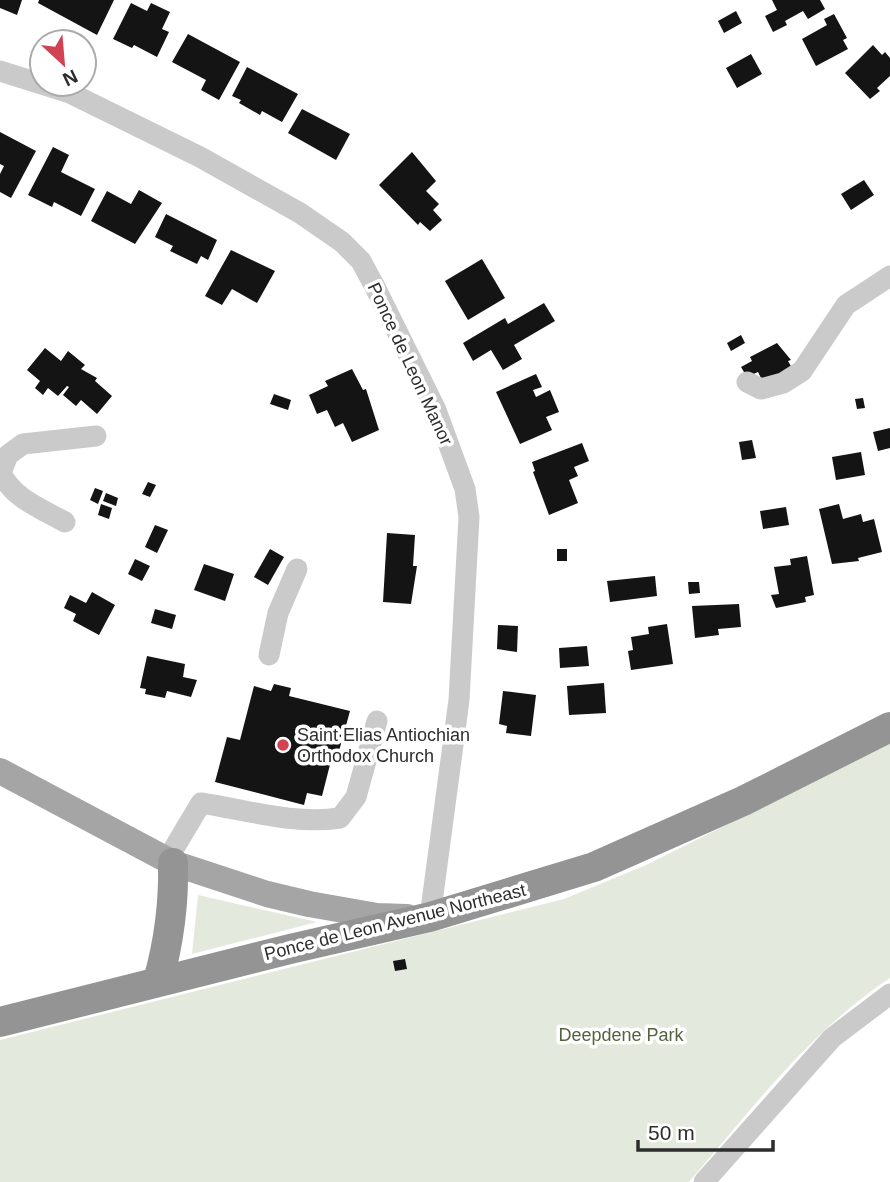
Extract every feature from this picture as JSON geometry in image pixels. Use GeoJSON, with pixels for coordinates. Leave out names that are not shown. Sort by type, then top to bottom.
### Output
{"type":"FeatureCollection","features":[{"type":"Feature","properties":{"kind":"highway","name":"Ponce de Leon Avenue Northeast"},"geometry":{"type":"LineString","coordinates":[[0,1022],[158,981],[430,917],[594,867],[743,801],[890,727]]}},
{"type":"Feature","properties":{"kind":"highway"},"geometry":{"type":"LineString","coordinates":[[158,981],[167,952],[174,898],[170,861]]}},
{"type":"Feature","properties":{"kind":"main road"},"geometry":{"type":"LineString","coordinates":[[0,771],[170,861],[267,894],[377,916],[430,917]]}},
{"type":"Feature","properties":{"kind":"street","name":"Ponce de Leon Manor"},"geometry":{"type":"LineString","coordinates":[[0,71],[70,93],[200,157],[300,213],[342,242],[360,261],[375,286],[436,410],[465,489],[469,517],[458,700],[430,917]]}},
{"type":"Feature","properties":{"kind":"street"},"geometry":{"type":"LineString","coordinates":[[747,383],[761,389],[782,383],[802,371],[846,305],[890,276]]}},
{"type":"Feature","properties":{"kind":"street"},"geometry":{"type":"LineString","coordinates":[[65,522],[23,499],[10,489],[0,473],[9,454],[23,444],[96,436]]}},
{"type":"Feature","properties":{"kind":"street"},"geometry":{"type":"LineString","coordinates":[[269,655],[278,613],[297,569]]}},
{"type":"Feature","properties":{"kind":"street"},"geometry":{"type":"LineString","coordinates":[[170,861],[201,803],[286,818],[319,821],[340,818],[356,797],[377,721]]}},
{"type":"Feature","properties":{"kind":"street"},"geometry":{"type":"LineString","coordinates":[[704,1182],[832,1038],[890,994]]}},
{"type":"Feature","properties":{"kind":"green space","name":"Deepdene Park"},"geometry":{"type":"Polygon","coordinates":[[[890,743],[890,978],[861,999],[808,1047],[689,1182],[0,1182],[0,1040],[564,899],[646,865],[890,743]]]}},
{"type":"Feature","properties":{"kind":"green space"},"geometry":{"type":"Polygon","coordinates":[[[198,895],[317,922],[192,954],[198,895]]]}},
{"type":"Feature","properties":{"kind":"building"},"geometry":{"type":"Polygon","coordinates":[[[0,0],[22,0],[17,15],[0,8],[0,0]]]}},
{"type":"Feature","properties":{"kind":"building"},"geometry":{"type":"Polygon","coordinates":[[[39,0],[114,0],[98,33],[98,28],[84,28],[38,3],[39,0]]]}},
{"type":"Feature","properties":{"kind":"building"},"geometry":{"type":"Polygon","coordinates":[[[772,0],[820,0],[825,9],[808,19],[803,11],[785,21],[787,25],[773,32],[765,16],[777,10],[772,0]]]}},
{"type":"Feature","properties":{"kind":"building"},"geometry":{"type":"Polygon","coordinates":[[[131,3],[147,11],[151,3],[170,12],[162,29],[169,32],[157,57],[134,45],[132,48],[113,39],[131,3]]]}},
{"type":"Feature","properties":{"kind":"building"},"geometry":{"type":"Polygon","coordinates":[[[736,11],[742,23],[724,33],[718,21],[736,11]]]}},
{"type":"Feature","properties":{"kind":"building"},"geometry":{"type":"Polygon","coordinates":[[[834,14],[847,38],[843,40],[848,49],[816,66],[802,39],[827,25],[824,19],[834,14]]]}},
{"type":"Feature","properties":{"kind":"building"},"geometry":{"type":"Polygon","coordinates":[[[188,34],[240,62],[219,100],[201,90],[206,80],[172,62],[188,34]]]}},
{"type":"Feature","properties":{"kind":"building"},"geometry":{"type":"Polygon","coordinates":[[[873,45],[882,55],[885,52],[890,58],[890,76],[877,88],[880,91],[870,99],[845,73],[873,45]]]}},
{"type":"Feature","properties":{"kind":"building"},"geometry":{"type":"Polygon","coordinates":[[[751,54],[762,74],[737,88],[726,68],[751,54]]]}},
{"type":"Feature","properties":{"kind":"building"},"geometry":{"type":"Polygon","coordinates":[[[247,67],[298,94],[282,122],[262,111],[260,115],[232,96],[247,67]]]}},
{"type":"Feature","properties":{"kind":"building"},"geometry":{"type":"Polygon","coordinates":[[[302,109],[350,134],[336,160],[288,133],[302,109]]]}},
{"type":"Feature","properties":{"kind":"building"},"geometry":{"type":"Polygon","coordinates":[[[0,132],[36,151],[11,198],[0,192],[0,174],[4,166],[0,164],[0,132]]]}},
{"type":"Feature","properties":{"kind":"building"},"geometry":{"type":"Polygon","coordinates":[[[53,147],[69,155],[61,172],[95,189],[81,216],[54,202],[52,207],[28,195],[53,147]]]}},
{"type":"Feature","properties":{"kind":"building"},"geometry":{"type":"Polygon","coordinates":[[[412,152],[436,181],[426,191],[439,204],[433,210],[442,220],[430,231],[420,222],[418,225],[379,185],[412,152]]]}},
{"type":"Feature","properties":{"kind":"building"},"geometry":{"type":"Polygon","coordinates":[[[864,180],[874,195],[851,210],[841,194],[864,180]]]}},
{"type":"Feature","properties":{"kind":"building"},"geometry":{"type":"Polygon","coordinates":[[[139,190],[162,203],[135,244],[91,221],[107,191],[131,204],[139,190]]]}},
{"type":"Feature","properties":{"kind":"building"},"geometry":{"type":"Polygon","coordinates":[[[166,214],[217,240],[208,260],[201,256],[197,264],[170,251],[173,246],[155,237],[166,214]]]}},
{"type":"Feature","properties":{"kind":"building"},"geometry":{"type":"Polygon","coordinates":[[[231,250],[275,271],[257,303],[232,289],[222,305],[205,296],[231,250]]]}},
{"type":"Feature","properties":{"kind":"building"},"geometry":{"type":"Polygon","coordinates":[[[482,259],[505,298],[468,320],[445,281],[482,259]]]}},
{"type":"Feature","properties":{"kind":"building"},"geometry":{"type":"Polygon","coordinates":[[[544,303],[555,321],[514,345],[522,359],[503,370],[491,350],[473,361],[463,343],[505,318],[508,324],[544,303]]]}},
{"type":"Feature","properties":{"kind":"building"},"geometry":{"type":"Polygon","coordinates":[[[741,335],[745,343],[731,351],[727,343],[741,335]]]}},
{"type":"Feature","properties":{"kind":"building"},"geometry":{"type":"Polygon","coordinates":[[[777,343],[791,360],[788,361],[792,368],[763,382],[758,372],[747,377],[741,367],[752,361],[750,357],[777,343]]]}},
{"type":"Feature","properties":{"kind":"building"},"geometry":{"type":"Polygon","coordinates":[[[45,348],[61,361],[68,351],[85,365],[81,369],[97,378],[95,381],[112,396],[97,414],[81,400],[76,406],[63,395],[69,387],[67,386],[58,396],[48,388],[43,395],[35,388],[40,381],[27,370],[45,348]]]}},
{"type":"Feature","properties":{"kind":"building"},"geometry":{"type":"Polygon","coordinates":[[[352,369],[363,390],[366,389],[379,430],[352,442],[343,423],[335,427],[327,410],[317,414],[309,395],[328,386],[325,381],[352,369]]]}},
{"type":"Feature","properties":{"kind":"building"},"geometry":{"type":"Polygon","coordinates":[[[536,374],[542,387],[533,390],[536,397],[550,390],[559,412],[546,417],[552,430],[520,444],[496,392],[536,374]]]}},
{"type":"Feature","properties":{"kind":"building"},"geometry":{"type":"Polygon","coordinates":[[[274,394],[291,400],[288,410],[270,404],[274,394]]]}},
{"type":"Feature","properties":{"kind":"building"},"geometry":{"type":"Polygon","coordinates":[[[863,398],[865,408],[857,409],[855,399],[863,398]]]}},
{"type":"Feature","properties":{"kind":"building"},"geometry":{"type":"Polygon","coordinates":[[[890,428],[890,448],[878,451],[873,432],[890,428]]]}},
{"type":"Feature","properties":{"kind":"building"},"geometry":{"type":"Polygon","coordinates":[[[752,440],[756,458],[742,460],[739,442],[752,440]]]}},
{"type":"Feature","properties":{"kind":"building"},"geometry":{"type":"Polygon","coordinates":[[[582,443],[589,461],[574,467],[578,476],[569,480],[578,503],[549,515],[533,472],[532,462],[582,443]]]}},
{"type":"Feature","properties":{"kind":"building"},"geometry":{"type":"Polygon","coordinates":[[[861,452],[865,475],[836,480],[832,457],[861,452]]]}},
{"type":"Feature","properties":{"kind":"building"},"geometry":{"type":"Polygon","coordinates":[[[148,482],[156,485],[150,497],[142,494],[148,482]]]}},
{"type":"Feature","properties":{"kind":"building"},"geometry":{"type":"Polygon","coordinates":[[[95,488],[103,491],[98,504],[90,500],[95,488]]]}},
{"type":"Feature","properties":{"kind":"building"},"geometry":{"type":"Polygon","coordinates":[[[106,493],[118,498],[116,506],[103,501],[106,493]]]}},
{"type":"Feature","properties":{"kind":"building"},"geometry":{"type":"Polygon","coordinates":[[[101,504],[112,508],[109,519],[98,515],[101,504]]]}},
{"type":"Feature","properties":{"kind":"building"},"geometry":{"type":"Polygon","coordinates":[[[839,504],[843,519],[861,514],[863,522],[874,519],[882,552],[858,558],[859,561],[832,564],[819,509],[839,504]]]}},
{"type":"Feature","properties":{"kind":"building"},"geometry":{"type":"Polygon","coordinates":[[[786,507],[789,525],[763,529],[760,511],[786,507]]]}},
{"type":"Feature","properties":{"kind":"building"},"geometry":{"type":"Polygon","coordinates":[[[155,525],[168,530],[157,553],[145,547],[155,525]]]}},
{"type":"Feature","properties":{"kind":"building"},"geometry":{"type":"Polygon","coordinates":[[[387,533],[415,535],[413,566],[417,566],[411,604],[383,602],[387,533]]]}},
{"type":"Feature","properties":{"kind":"building"},"geometry":{"type":"Polygon","coordinates":[[[270,549],[284,557],[268,585],[254,577],[270,549]]]}},
{"type":"Feature","properties":{"kind":"building"},"geometry":{"type":"Polygon","coordinates":[[[557,549],[567,549],[567,561],[557,561],[557,549]]]}},
{"type":"Feature","properties":{"kind":"building"},"geometry":{"type":"Polygon","coordinates":[[[807,556],[814,595],[805,597],[806,602],[776,608],[771,595],[779,594],[774,567],[791,565],[790,559],[807,556]]]}},
{"type":"Feature","properties":{"kind":"building"},"geometry":{"type":"Polygon","coordinates":[[[135,559],[150,566],[142,581],[128,574],[135,559]]]}},
{"type":"Feature","properties":{"kind":"building"},"geometry":{"type":"Polygon","coordinates":[[[204,564],[234,574],[225,601],[194,590],[204,564]]]}},
{"type":"Feature","properties":{"kind":"building"},"geometry":{"type":"Polygon","coordinates":[[[655,576],[657,596],[610,602],[607,581],[655,576]]]}},
{"type":"Feature","properties":{"kind":"building"},"geometry":{"type":"Polygon","coordinates":[[[688,582],[699,582],[700,593],[689,594],[688,582]]]}},
{"type":"Feature","properties":{"kind":"building"},"geometry":{"type":"Polygon","coordinates":[[[92,592],[115,605],[99,635],[73,621],[76,614],[64,608],[70,595],[86,603],[92,592]]]}},
{"type":"Feature","properties":{"kind":"building"},"geometry":{"type":"Polygon","coordinates":[[[739,604],[741,627],[718,629],[719,635],[695,638],[692,606],[739,604]]]}},
{"type":"Feature","properties":{"kind":"building"},"geometry":{"type":"Polygon","coordinates":[[[155,609],[176,615],[172,629],[151,623],[155,609]]]}},
{"type":"Feature","properties":{"kind":"building"},"geometry":{"type":"Polygon","coordinates":[[[667,624],[673,664],[631,670],[628,651],[633,650],[631,637],[649,634],[648,627],[667,624]]]}},
{"type":"Feature","properties":{"kind":"building"},"geometry":{"type":"Polygon","coordinates":[[[498,625],[518,626],[517,652],[497,649],[498,625]]]}},
{"type":"Feature","properties":{"kind":"building"},"geometry":{"type":"Polygon","coordinates":[[[587,646],[589,666],[560,668],[559,648],[587,646]]]}},
{"type":"Feature","properties":{"kind":"building"},"geometry":{"type":"Polygon","coordinates":[[[147,656],[185,664],[183,677],[197,680],[191,697],[167,691],[165,698],[145,694],[146,689],[140,688],[147,656]]]}},
{"type":"Feature","properties":{"kind":"building"},"geometry":{"type":"Polygon","coordinates":[[[604,683],[606,713],[569,715],[567,686],[604,683]]]}},
{"type":"Feature","properties":{"kind":"building","name":"Saint Elias Antiochian Orthodox Church"},"geometry":{"type":"Polygon","coordinates":[[[274,684],[291,688],[289,696],[350,711],[339,751],[334,749],[322,796],[307,793],[304,805],[215,782],[227,737],[240,740],[254,686],[271,691],[274,684]]]}},
{"type":"Feature","properties":{"kind":"building"},"geometry":{"type":"Polygon","coordinates":[[[503,691],[536,695],[531,736],[506,733],[507,726],[499,724],[503,691]]]}},
{"type":"Feature","properties":{"kind":"building"},"geometry":{"type":"Polygon","coordinates":[[[405,959],[407,969],[395,971],[393,961],[405,959]]]}},
{"type":"Feature","properties":{"kind":"place","name":"Saint Elias Antiochian Orthodox Church"},"geometry":{"type":"Point","coordinates":[283,745]}}]}
